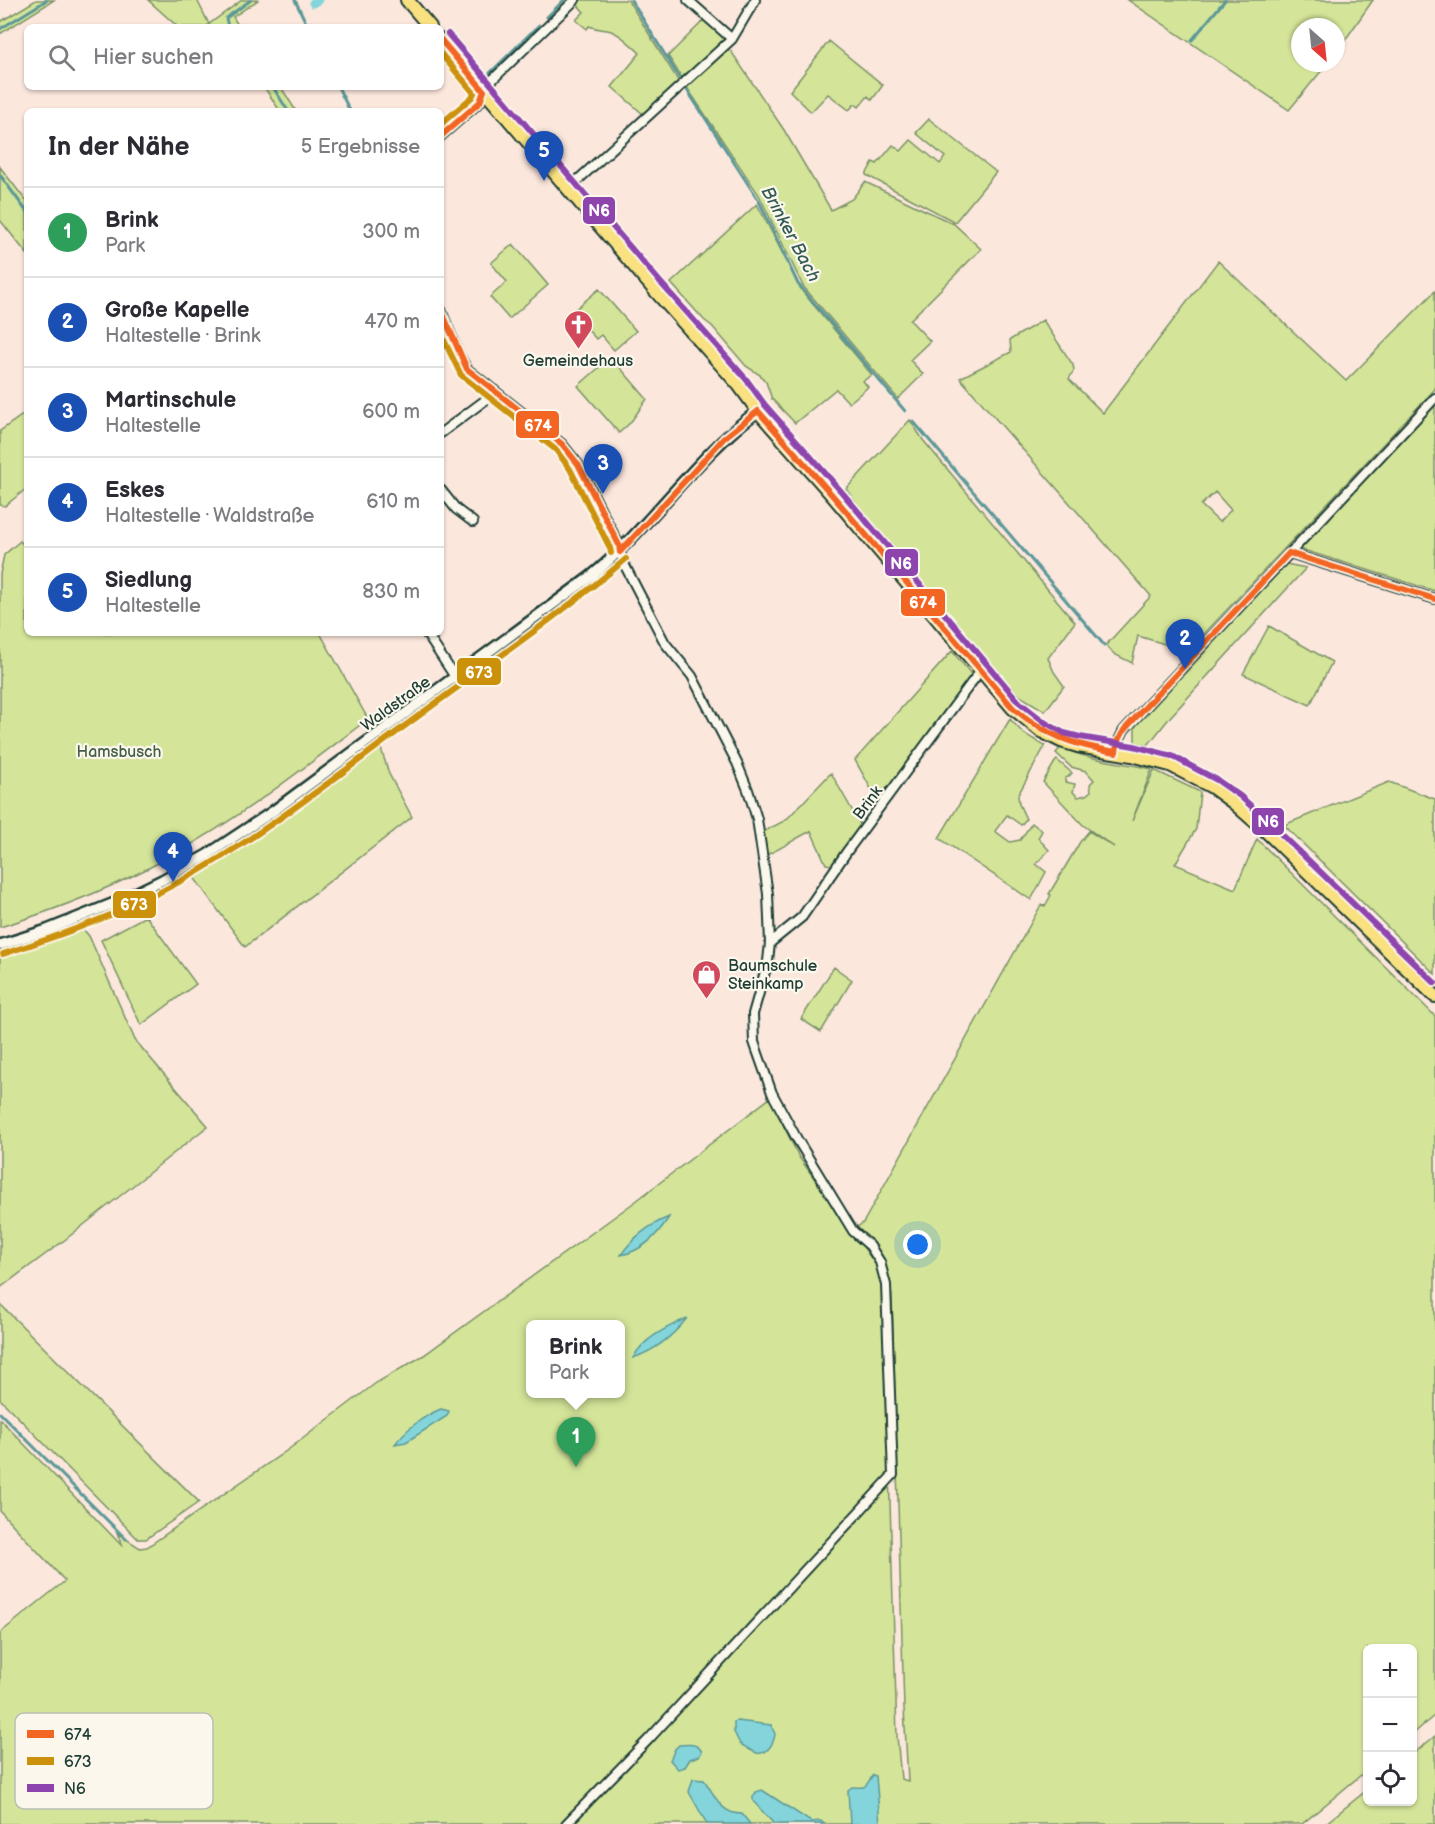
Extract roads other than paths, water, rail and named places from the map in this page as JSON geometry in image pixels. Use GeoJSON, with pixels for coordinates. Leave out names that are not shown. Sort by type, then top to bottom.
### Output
{"type":"FeatureCollection","features":[{"type":"Feature","properties":{"kind":"main road"},"geometry":{"type":"LineString","coordinates":[[407,0],[427,24]]}},
{"type":"Feature","properties":{"kind":"main road"},"geometry":{"type":"LineString","coordinates":[[444,44],[739,385],[758,411],[1013,708],[1047,734],[1078,746],[1116,752],[1170,765],[1212,787],[1276,840],[1435,996]]}},
{"type":"Feature","properties":{"kind":"street"},"geometry":{"type":"LineString","coordinates":[[444,133],[480,102],[488,84],[575,0]]}},
{"type":"Feature","properties":{"kind":"street"},"geometry":{"type":"LineString","coordinates":[[688,0],[732,39]]}},
{"type":"Feature","properties":{"kind":"street"},"geometry":{"type":"LineString","coordinates":[[568,189],[732,39],[755,0]]}},
{"type":"Feature","properties":{"kind":"street"},"geometry":{"type":"LineString","coordinates":[[444,317],[464,364],[562,444],[573,457],[619,545],[622,562],[665,643],[692,676],[737,763],[757,819],[764,860],[770,943],[768,961],[753,1014],[754,1042],[772,1093],[853,1231],[870,1246],[880,1262],[886,1285],[893,1475],[648,1740],[566,1824]]}},
{"type":"Feature","properties":{"kind":"street"},"geometry":{"type":"LineString","coordinates":[[444,431],[484,401],[494,390]]}},
{"type":"Feature","properties":{"kind":"street"},"geometry":{"type":"LineString","coordinates":[[1116,752],[1124,730],[1435,398]]}},
{"type":"Feature","properties":{"kind":"street","name":"Waldstraße"},"geometry":{"type":"LineString","coordinates":[[0,945],[85,916],[137,893],[195,862],[272,812],[580,585],[620,552],[724,438],[758,411]]}},
{"type":"Feature","properties":{"kind":"street"},"geometry":{"type":"LineString","coordinates":[[444,494],[456,509],[473,522]]}},
{"type":"Feature","properties":{"kind":"street"},"geometry":{"type":"LineString","coordinates":[[1289,553],[1435,599]]}},
{"type":"Feature","properties":{"kind":"street"},"geometry":{"type":"LineString","coordinates":[[428,636],[455,677]]}},
{"type":"Feature","properties":{"kind":"street","name":"Brink"},"geometry":{"type":"LineString","coordinates":[[770,943],[802,917],[816,899],[826,880],[980,671]]}},
{"type":"Feature","properties":{"kind":"water"},"geometry":{"type":"Polygon","coordinates":[[[669,1217],[660,1230],[643,1246],[621,1255],[642,1232],[669,1217]]]}},
{"type":"Feature","properties":{"kind":"water"},"geometry":{"type":"Polygon","coordinates":[[[687,1318],[663,1342],[633,1358],[649,1339],[687,1318]]]}},
{"type":"Feature","properties":{"kind":"water"},"geometry":{"type":"Polygon","coordinates":[[[441,1409],[449,1411],[447,1416],[406,1442],[395,1444],[416,1423],[441,1409]]]}},
{"type":"Feature","properties":{"kind":"water"},"geometry":{"type":"Polygon","coordinates":[[[734,1722],[771,1725],[775,1734],[770,1747],[764,1752],[757,1753],[740,1744],[734,1732],[734,1722]]]}},
{"type":"Feature","properties":{"kind":"water"},"geometry":{"type":"Polygon","coordinates":[[[689,1744],[702,1752],[699,1756],[690,1759],[685,1767],[678,1769],[670,1760],[679,1745],[689,1744]]]}},
{"type":"Feature","properties":{"kind":"water"},"geometry":{"type":"Polygon","coordinates":[[[873,1775],[876,1776],[880,1824],[850,1824],[848,1790],[852,1787],[865,1786],[873,1775]]]}},
{"type":"Feature","properties":{"kind":"water"},"geometry":{"type":"Polygon","coordinates":[[[693,1779],[704,1780],[723,1807],[728,1811],[742,1814],[750,1824],[707,1824],[689,1792],[693,1779]]]}},
{"type":"Feature","properties":{"kind":"water"},"geometry":{"type":"Polygon","coordinates":[[[762,1790],[811,1822],[821,1821],[824,1824],[774,1824],[753,1801],[756,1792],[762,1790]]]}},
{"type":"Feature","properties":{"kind":"waterway"},"geometry":{"type":"LineString","coordinates":[[0,29],[47,0]]}},
{"type":"Feature","properties":{"kind":"waterway"},"geometry":{"type":"LineString","coordinates":[[227,24],[226,18],[251,0]]}},
{"type":"Feature","properties":{"kind":"waterway","name":"Brinker Bach"},"geometry":{"type":"LineString","coordinates":[[295,0],[307,24]]}},
{"type":"Feature","properties":{"kind":"waterway"},"geometry":{"type":"LineString","coordinates":[[313,3],[318,0]]}},
{"type":"Feature","properties":{"kind":"waterway","name":"Brinker Bach"},"geometry":{"type":"LineString","coordinates":[[547,17],[564,0]]}},
{"type":"Feature","properties":{"kind":"waterway","name":"Brinker Bach"},"geometry":{"type":"LineString","coordinates":[[631,0],[680,79]]}},
{"type":"Feature","properties":{"kind":"waterway"},"geometry":{"type":"LineString","coordinates":[[1192,40],[1225,0]]}},
{"type":"Feature","properties":{"kind":"waterway","name":"Brinker Bach"},"geometry":{"type":"LineString","coordinates":[[490,73],[539,25]]}},
{"type":"Feature","properties":{"kind":"waterway"},"geometry":{"type":"LineString","coordinates":[[275,90],[286,108]]}},
{"type":"Feature","properties":{"kind":"waterway","name":"Brinker Bach"},"geometry":{"type":"LineString","coordinates":[[340,90],[348,108]]}},
{"type":"Feature","properties":{"kind":"waterway","name":"Brinker Bach"},"geometry":{"type":"LineString","coordinates":[[687,90],[759,201],[798,284],[905,411]]}},
{"type":"Feature","properties":{"kind":"waterway","name":"Brinker Bach"},"geometry":{"type":"LineString","coordinates":[[451,113],[467,100]]}},
{"type":"Feature","properties":{"kind":"waterway"},"geometry":{"type":"LineString","coordinates":[[0,175],[24,208]]}},
{"type":"Feature","properties":{"kind":"waterway","name":"Brinker Bach"},"geometry":{"type":"LineString","coordinates":[[913,421],[1104,645]]}},
{"type":"Feature","properties":{"kind":"waterway"},"geometry":{"type":"LineString","coordinates":[[0,1413],[126,1539]]}},
{"type":"Feature","properties":{"kind":"place","name":"Siedlung"},"geometry":{"type":"Point","coordinates":[544,181]}},
{"type":"Feature","properties":{"kind":"place","name":"Gemeindehaus"},"geometry":{"type":"Point","coordinates":[578,350]}},
{"type":"Feature","properties":{"kind":"place","name":"Martinschule"},"geometry":{"type":"Point","coordinates":[603,494]}},
{"type":"Feature","properties":{"kind":"place","name":"Große Kapelle"},"geometry":{"type":"Point","coordinates":[1185,669]}},
{"type":"Feature","properties":{"kind":"place","name":"Eskes"},"geometry":{"type":"Point","coordinates":[173,882]}},
{"type":"Feature","properties":{"kind":"place","name":"Baumschule Steinkamp"},"geometry":{"type":"Point","coordinates":[707,1000]}},
{"type":"Feature","properties":{"kind":"place","name":"Brink"},"geometry":{"type":"Point","coordinates":[576,1467]}},
{"type":"Feature","properties":{"kind":"park label","name":"Hamsbusch"},"geometry":{"type":"Point","coordinates":[119,751]}}]}
